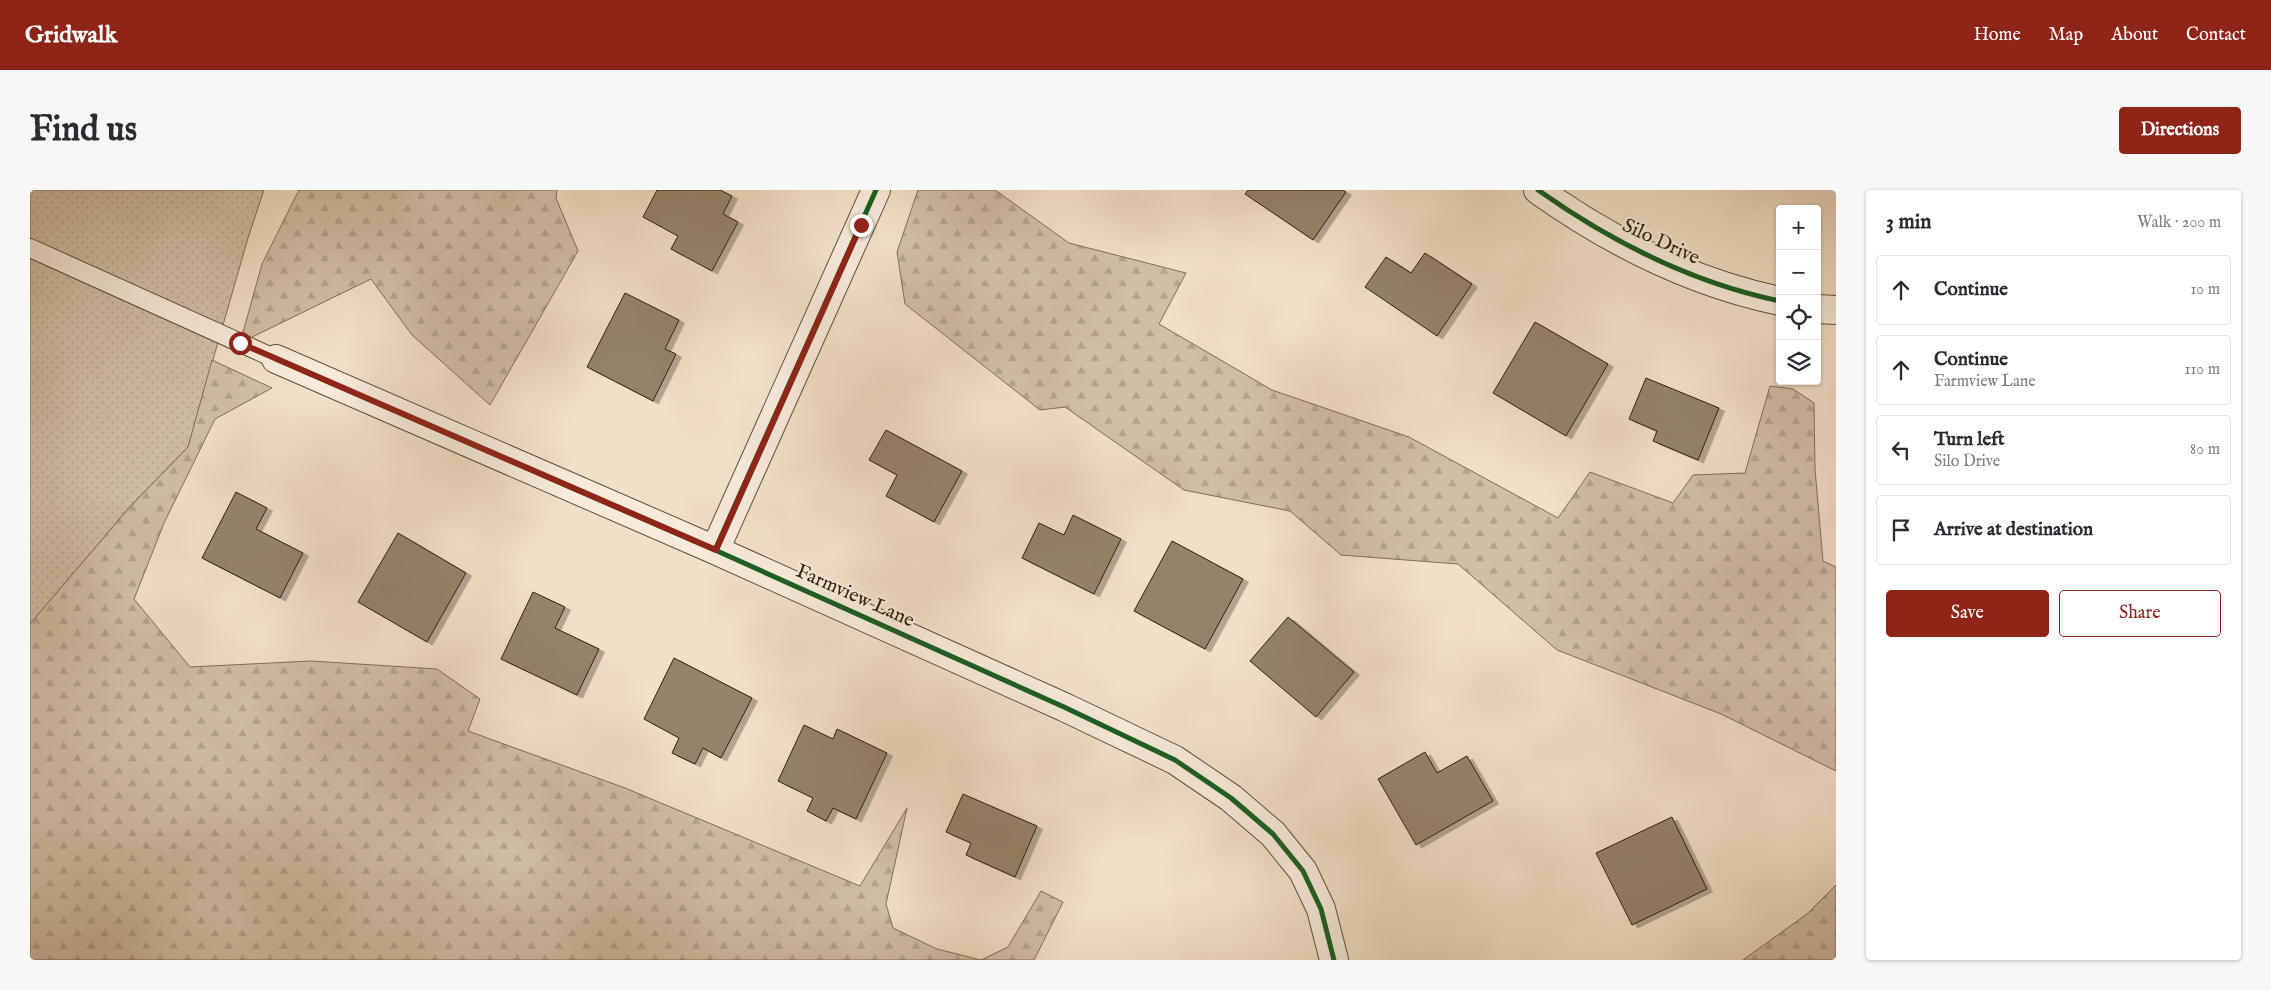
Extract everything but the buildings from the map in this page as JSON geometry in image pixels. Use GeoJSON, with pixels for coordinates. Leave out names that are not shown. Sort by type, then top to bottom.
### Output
{"type":"FeatureCollection","features":[{"type":"Feature","properties":{"kind":"street"},"geometry":{"type":"LineString","coordinates":[[716,550],[876,190]]}},
{"type":"Feature","properties":{"kind":"street","name":"Silo Drive"},"geometry":{"type":"LineString","coordinates":[[1538,190],[1571,213],[1632,248],[1695,276],[1754,296],[1776,300]]}},
{"type":"Feature","properties":{"kind":"street"},"geometry":{"type":"LineString","coordinates":[[1821,308],[1836,310]]}},
{"type":"Feature","properties":{"kind":"street","name":"Farmview Lane"},"geometry":{"type":"LineString","coordinates":[[276,359],[716,550],[1064,707],[1175,760],[1231,798],[1274,834],[1303,871],[1321,909],[1334,960]]}},
{"type":"Feature","properties":{"kind":"lane"},"geometry":{"type":"LineString","coordinates":[[30,248],[276,359]]}},
{"type":"Feature","properties":{"kind":"green space"},"geometry":{"type":"Polygon","coordinates":[[[30,190],[264,190],[248,238],[188,447],[128,509],[30,624],[30,190]]]}},
{"type":"Feature","properties":{"kind":"green space"},"geometry":{"type":"Polygon","coordinates":[[[299,190],[557,190],[556,198],[578,251],[490,405],[412,335],[371,279],[240,343],[262,264],[299,190]]]}},
{"type":"Feature","properties":{"kind":"green space"},"geometry":{"type":"Polygon","coordinates":[[[918,190],[995,190],[1069,243],[1186,273],[1159,324],[1272,390],[1409,437],[1558,518],[1590,472],[1673,503],[1693,475],[1745,473],[1770,386],[1793,389],[1814,403],[1815,469],[1823,561],[1836,567],[1836,771],[1721,714],[1557,650],[1458,564],[1341,555],[1290,511],[1184,490],[1065,407],[1040,410],[905,304],[897,252],[918,190]]]}},
{"type":"Feature","properties":{"kind":"green space"},"geometry":{"type":"Polygon","coordinates":[[[212,360],[272,388],[215,419],[164,523],[134,599],[190,667],[311,661],[437,669],[480,699],[468,731],[625,788],[860,886],[907,808],[886,904],[893,928],[937,949],[981,960],[30,960],[30,624],[128,509],[188,447],[212,360]]]}},
{"type":"Feature","properties":{"kind":"green space"},"geometry":{"type":"Polygon","coordinates":[[[1836,885],[1836,960],[1743,960],[1807,914],[1836,885]]]}},
{"type":"Feature","properties":{"kind":"green space"},"geometry":{"type":"Polygon","coordinates":[[[1041,891],[1063,902],[1034,960],[981,960],[1008,947],[1041,891]]]}},
{"type":"Feature","properties":{"kind":"cycle path"},"geometry":{"type":"LineString","coordinates":[[715,550],[876,190]]}},
{"type":"Feature","properties":{"kind":"cycle path"},"geometry":{"type":"LineString","coordinates":[[1538,190],[1594,226],[1653,258],[1716,283],[1776,300]]}},
{"type":"Feature","properties":{"kind":"cycle path"},"geometry":{"type":"LineString","coordinates":[[276,359],[715,550],[1064,707],[1175,760],[1231,798],[1273,834],[1303,871],[1321,909],[1334,960]]}},
{"type":"Feature","properties":{"kind":"route"},"geometry":{"type":"LineString","coordinates":[[240,343],[716,550],[861,225]]}}]}
